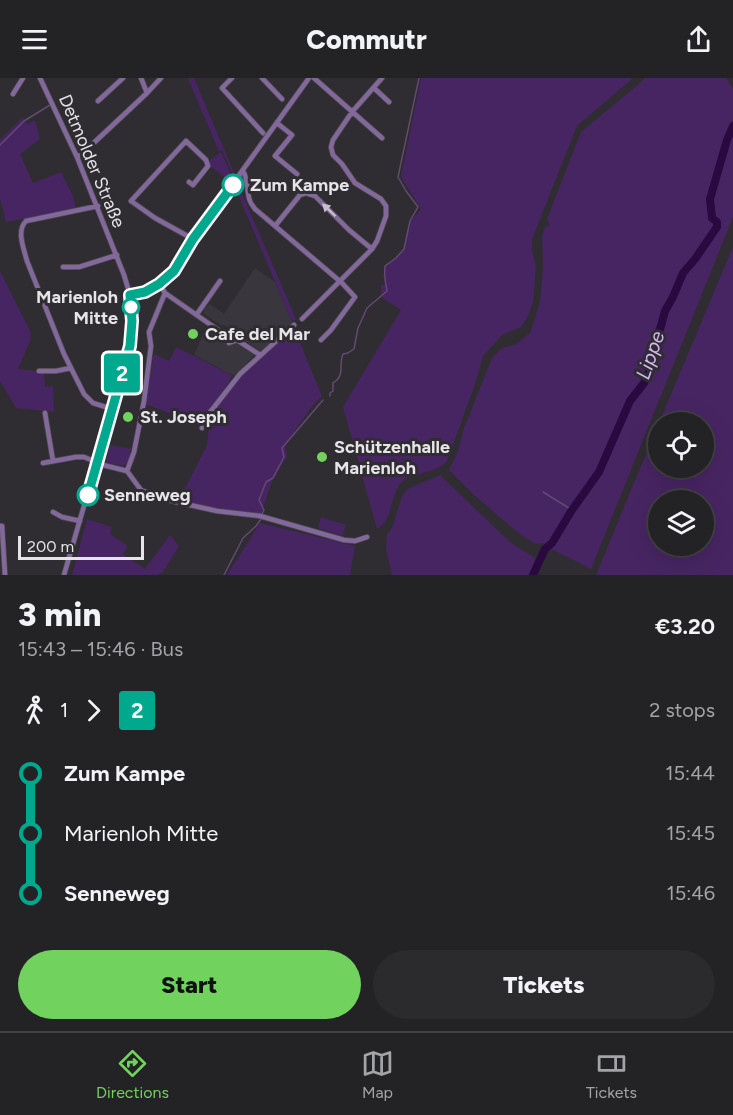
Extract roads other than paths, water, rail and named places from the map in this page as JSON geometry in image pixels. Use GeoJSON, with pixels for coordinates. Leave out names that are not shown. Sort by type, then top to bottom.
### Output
{"type":"FeatureCollection","features":[{"type":"Feature","properties":{"kind":"street"},"geometry":{"type":"LineString","coordinates":[[13,94],[23,78]]}},
{"type":"Feature","properties":{"kind":"street","name":"Detmolder Straße"},"geometry":{"type":"LineString","coordinates":[[40,78],[77,157],[117,255],[130,295],[132,321],[130,346],[64,575]]}},
{"type":"Feature","properties":{"kind":"street"},"geometry":{"type":"LineString","coordinates":[[98,101],[123,78]]}},
{"type":"Feature","properties":{"kind":"street"},"geometry":{"type":"LineString","coordinates":[[141,78],[147,93]]}},
{"type":"Feature","properties":{"kind":"street"},"geometry":{"type":"LineString","coordinates":[[77,157],[161,78]]}},
{"type":"Feature","properties":{"kind":"street"},"geometry":{"type":"LineString","coordinates":[[232,78],[222,88],[263,133]]}},
{"type":"Feature","properties":{"kind":"street"},"geometry":{"type":"LineString","coordinates":[[262,78],[282,99]]}},
{"type":"Feature","properties":{"kind":"street"},"geometry":{"type":"LineString","coordinates":[[130,295],[145,292],[174,271],[193,239],[309,78]]}},
{"type":"Feature","properties":{"kind":"street"},"geometry":{"type":"LineString","coordinates":[[314,78],[382,138]]}},
{"type":"Feature","properties":{"kind":"street"},"geometry":{"type":"LineString","coordinates":[[302,319],[372,249],[386,216],[386,206],[381,199],[356,183],[331,150],[333,140],[352,112],[382,78]]}},
{"type":"Feature","properties":{"kind":"street"},"geometry":{"type":"LineString","coordinates":[[374,88],[389,102]]}},
{"type":"Feature","properties":{"kind":"street"},"geometry":{"type":"LineString","coordinates":[[277,123],[292,135],[275,156],[297,174]]}},
{"type":"Feature","properties":{"kind":"street"},"geometry":{"type":"LineString","coordinates":[[189,182],[193,185],[208,166],[206,160],[186,141],[131,201],[155,218],[193,239]]}},
{"type":"Feature","properties":{"kind":"street"},"geometry":{"type":"LineString","coordinates":[[243,171],[247,180],[250,201],[255,209],[355,297],[321,340]]}},
{"type":"Feature","properties":{"kind":"street"},"geometry":{"type":"LineString","coordinates":[[275,226],[300,195],[306,193],[315,196],[372,249]]}},
{"type":"Feature","properties":{"kind":"street"},"geometry":{"type":"LineString","coordinates":[[98,206],[26,221],[22,225],[21,233],[27,261],[64,354],[84,394],[94,404],[112,409]]}},
{"type":"Feature","properties":{"kind":"street","name":"Detmolder Straße"},"geometry":{"type":"LineString","coordinates":[[63,267],[79,267],[117,255]]}},
{"type":"Feature","properties":{"kind":"street"},"geometry":{"type":"LineString","coordinates":[[197,314],[220,281]]}},
{"type":"Feature","properties":{"kind":"street"},"geometry":{"type":"LineString","coordinates":[[159,284],[165,293],[221,332],[234,336],[261,354]]}},
{"type":"Feature","properties":{"kind":"street"},"geometry":{"type":"LineString","coordinates":[[127,471],[134,452],[144,401],[151,346],[149,332],[165,293]]}},
{"type":"Feature","properties":{"kind":"street"},"geometry":{"type":"LineString","coordinates":[[202,428],[204,420],[230,385],[294,325]]}},
{"type":"Feature","properties":{"kind":"street"},"geometry":{"type":"LineString","coordinates":[[39,371],[71,368]]}},
{"type":"Feature","properties":{"kind":"street"},"geometry":{"type":"LineString","coordinates":[[45,413],[53,461]]}},
{"type":"Feature","properties":{"kind":"street"},"geometry":{"type":"LineString","coordinates":[[47,427],[54,426]]}},
{"type":"Feature","properties":{"kind":"street"},"geometry":{"type":"LineString","coordinates":[[43,463],[76,457],[84,458],[127,471],[141,490],[158,497],[217,511],[262,517],[344,540],[355,541],[367,537]]}},
{"type":"Feature","properties":{"kind":"street"},"geometry":{"type":"LineString","coordinates":[[53,512],[62,517],[80,521]]}},
{"type":"Feature","properties":{"kind":"street"},"geometry":{"type":"LineString","coordinates":[[0,526],[2,526],[5,575]]}},
{"type":"Feature","properties":{"kind":"waterway"},"geometry":{"type":"LineString","coordinates":[[330,396],[333,383],[341,373],[343,354],[354,349],[358,328],[367,308],[387,291],[385,266],[404,249],[410,221],[418,207],[398,177],[419,78]]}},
{"type":"Feature","properties":{"kind":"waterway"},"geometry":{"type":"LineString","coordinates":[[0,145],[24,121],[50,105]]}},
{"type":"Feature","properties":{"kind":"waterway","name":"Lippe"},"geometry":{"type":"LineString","coordinates":[[533,575],[545,549],[552,543],[599,472],[630,401],[644,383],[649,372],[653,347],[665,311],[683,273],[717,227],[717,222],[712,218],[710,199],[733,126]]}},
{"type":"Feature","properties":{"kind":"waterway"},"geometry":{"type":"LineString","coordinates":[[262,514],[264,510],[259,500],[266,482],[273,478],[284,457],[282,448],[323,400]]}},
{"type":"Feature","properties":{"kind":"waterway"},"geometry":{"type":"LineString","coordinates":[[543,492],[572,510]]}},
{"type":"Feature","properties":{"kind":"waterway"},"geometry":{"type":"LineString","coordinates":[[224,575],[243,538],[261,519]]}},
{"type":"Feature","properties":{"kind":"place","name":"Zum Kampe"},"geometry":{"type":"Point","coordinates":[233,185]}},
{"type":"Feature","properties":{"kind":"place","name":"Marienloh Mitte"},"geometry":{"type":"Point","coordinates":[131,307]}},
{"type":"Feature","properties":{"kind":"place","name":"Cafe del Mar"},"geometry":{"type":"Point","coordinates":[193,334]}},
{"type":"Feature","properties":{"kind":"place","name":"St. Joseph"},"geometry":{"type":"Point","coordinates":[128,417]}},
{"type":"Feature","properties":{"kind":"place","name":"Schützenhalle Marienloh"},"geometry":{"type":"Point","coordinates":[322,457]}},
{"type":"Feature","properties":{"kind":"place","name":"Senneweg"},"geometry":{"type":"Point","coordinates":[88,495]}}]}
